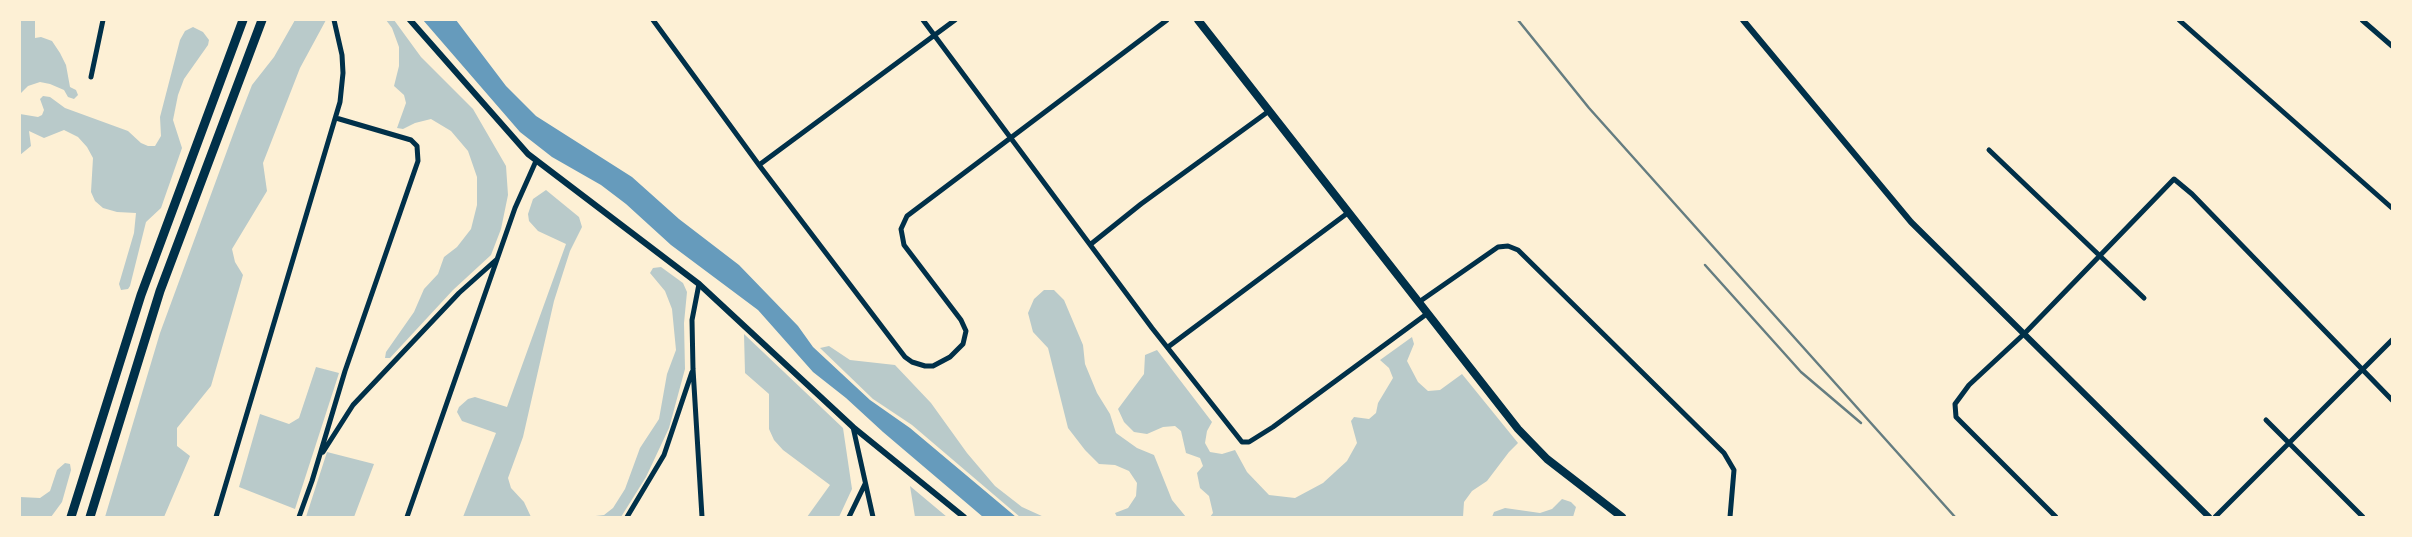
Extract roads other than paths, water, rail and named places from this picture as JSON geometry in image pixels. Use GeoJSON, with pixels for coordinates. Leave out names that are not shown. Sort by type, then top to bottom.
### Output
{"type":"FeatureCollection","features":[{"type":"Feature","properties":{"kind":"highway"},"geometry":{"type":"LineString","coordinates":[[71,517],[144,287],[243,20]]}},
{"type":"Feature","properties":{"kind":"highway"},"geometry":{"type":"LineString","coordinates":[[90,517],[160,291],[262,20]]}},
{"type":"Feature","properties":{"kind":"main road"},"geometry":{"type":"LineString","coordinates":[[1198,20],[1534,447],[1622,517]]}},
{"type":"Feature","properties":{"kind":"street"},"geometry":{"type":"LineString","coordinates":[[91,77],[103,20]]}},
{"type":"Feature","properties":{"kind":"street"},"geometry":{"type":"LineString","coordinates":[[216,517],[336,118],[343,73],[342,55],[334,20]]}},
{"type":"Feature","properties":{"kind":"street"},"geometry":{"type":"LineString","coordinates":[[410,20],[508,133],[536,161],[699,284],[852,427],[964,517]]}},
{"type":"Feature","properties":{"kind":"street"},"geometry":{"type":"LineString","coordinates":[[653,20],[759,165],[906,357],[919,365],[933,366],[950,357],[963,344],[966,331],[962,320],[904,245],[901,229],[907,216],[915,208],[1012,138],[1167,20]]}},
{"type":"Feature","properties":{"kind":"street"},"geometry":{"type":"LineString","coordinates":[[923,20],[1238,440],[1246,443],[1273,427],[1428,314]]}},
{"type":"Feature","properties":{"kind":"street"},"geometry":{"type":"LineString","coordinates":[[759,165],[955,20]]}},
{"type":"Feature","properties":{"kind":"street"},"geometry":{"type":"LineString","coordinates":[[1743,20],[1911,222],[2209,517]]}},
{"type":"Feature","properties":{"kind":"street"},"geometry":{"type":"LineString","coordinates":[[2179,20],[2392,208]]}},
{"type":"Feature","properties":{"kind":"street"},"geometry":{"type":"LineString","coordinates":[[2362,20],[2392,46]]}},
{"type":"Feature","properties":{"kind":"street"},"geometry":{"type":"LineString","coordinates":[[1091,244],[1140,204],[1269,111]]}},
{"type":"Feature","properties":{"kind":"street"},"geometry":{"type":"LineString","coordinates":[[299,517],[320,456],[345,371],[407,194],[418,161],[419,152],[412,140],[336,118]]}},
{"type":"Feature","properties":{"kind":"street"},"geometry":{"type":"LineString","coordinates":[[1989,150],[2144,298]]}},
{"type":"Feature","properties":{"kind":"street"},"geometry":{"type":"LineString","coordinates":[[407,517],[515,208],[536,161]]}},
{"type":"Feature","properties":{"kind":"street"},"geometry":{"type":"LineString","coordinates":[[2056,517],[1956,417],[1954,410],[1956,400],[1990,364],[2025,333],[2174,179],[2192,194],[2392,400]]}},
{"type":"Feature","properties":{"kind":"street"},"geometry":{"type":"LineString","coordinates":[[1168,347],[1348,212]]}},
{"type":"Feature","properties":{"kind":"street"},"geometry":{"type":"LineString","coordinates":[[1420,302],[1498,247],[1508,246],[1518,250],[1724,453],[1734,470],[1729,499],[1730,517]]}},
{"type":"Feature","properties":{"kind":"street"},"geometry":{"type":"LineString","coordinates":[[320,456],[353,405],[459,293],[497,259]]}},
{"type":"Feature","properties":{"kind":"street"},"geometry":{"type":"LineString","coordinates":[[699,284],[692,320],[702,517]]}},
{"type":"Feature","properties":{"kind":"street"},"geometry":{"type":"LineString","coordinates":[[2215,517],[2392,340]]}},
{"type":"Feature","properties":{"kind":"street"},"geometry":{"type":"LineString","coordinates":[[627,517],[664,455],[693,369]]}},
{"type":"Feature","properties":{"kind":"street"},"geometry":{"type":"LineString","coordinates":[[2266,420],[2363,517]]}},
{"type":"Feature","properties":{"kind":"street"},"geometry":{"type":"LineString","coordinates":[[852,427],[873,517]]}},
{"type":"Feature","properties":{"kind":"street"},"geometry":{"type":"LineString","coordinates":[[849,517],[865,484]]}},
{"type":"Feature","properties":{"kind":"water"},"geometry":{"type":"Polygon","coordinates":[[[423,20],[456,20],[506,86],[536,116],[632,177],[679,219],[739,265],[798,326],[813,347],[870,400],[910,428],[1016,517],[983,517],[846,398],[813,372],[758,310],[671,245],[626,204],[601,185],[552,157],[520,132],[423,20]]]}},
{"type":"Feature","properties":{"kind":"railway"},"geometry":{"type":"LineString","coordinates":[[1518,20],[1589,108],[1955,517]]}},
{"type":"Feature","properties":{"kind":"railway"},"geometry":{"type":"LineString","coordinates":[[1705,265],[1801,372],[1861,423]]}}]}
